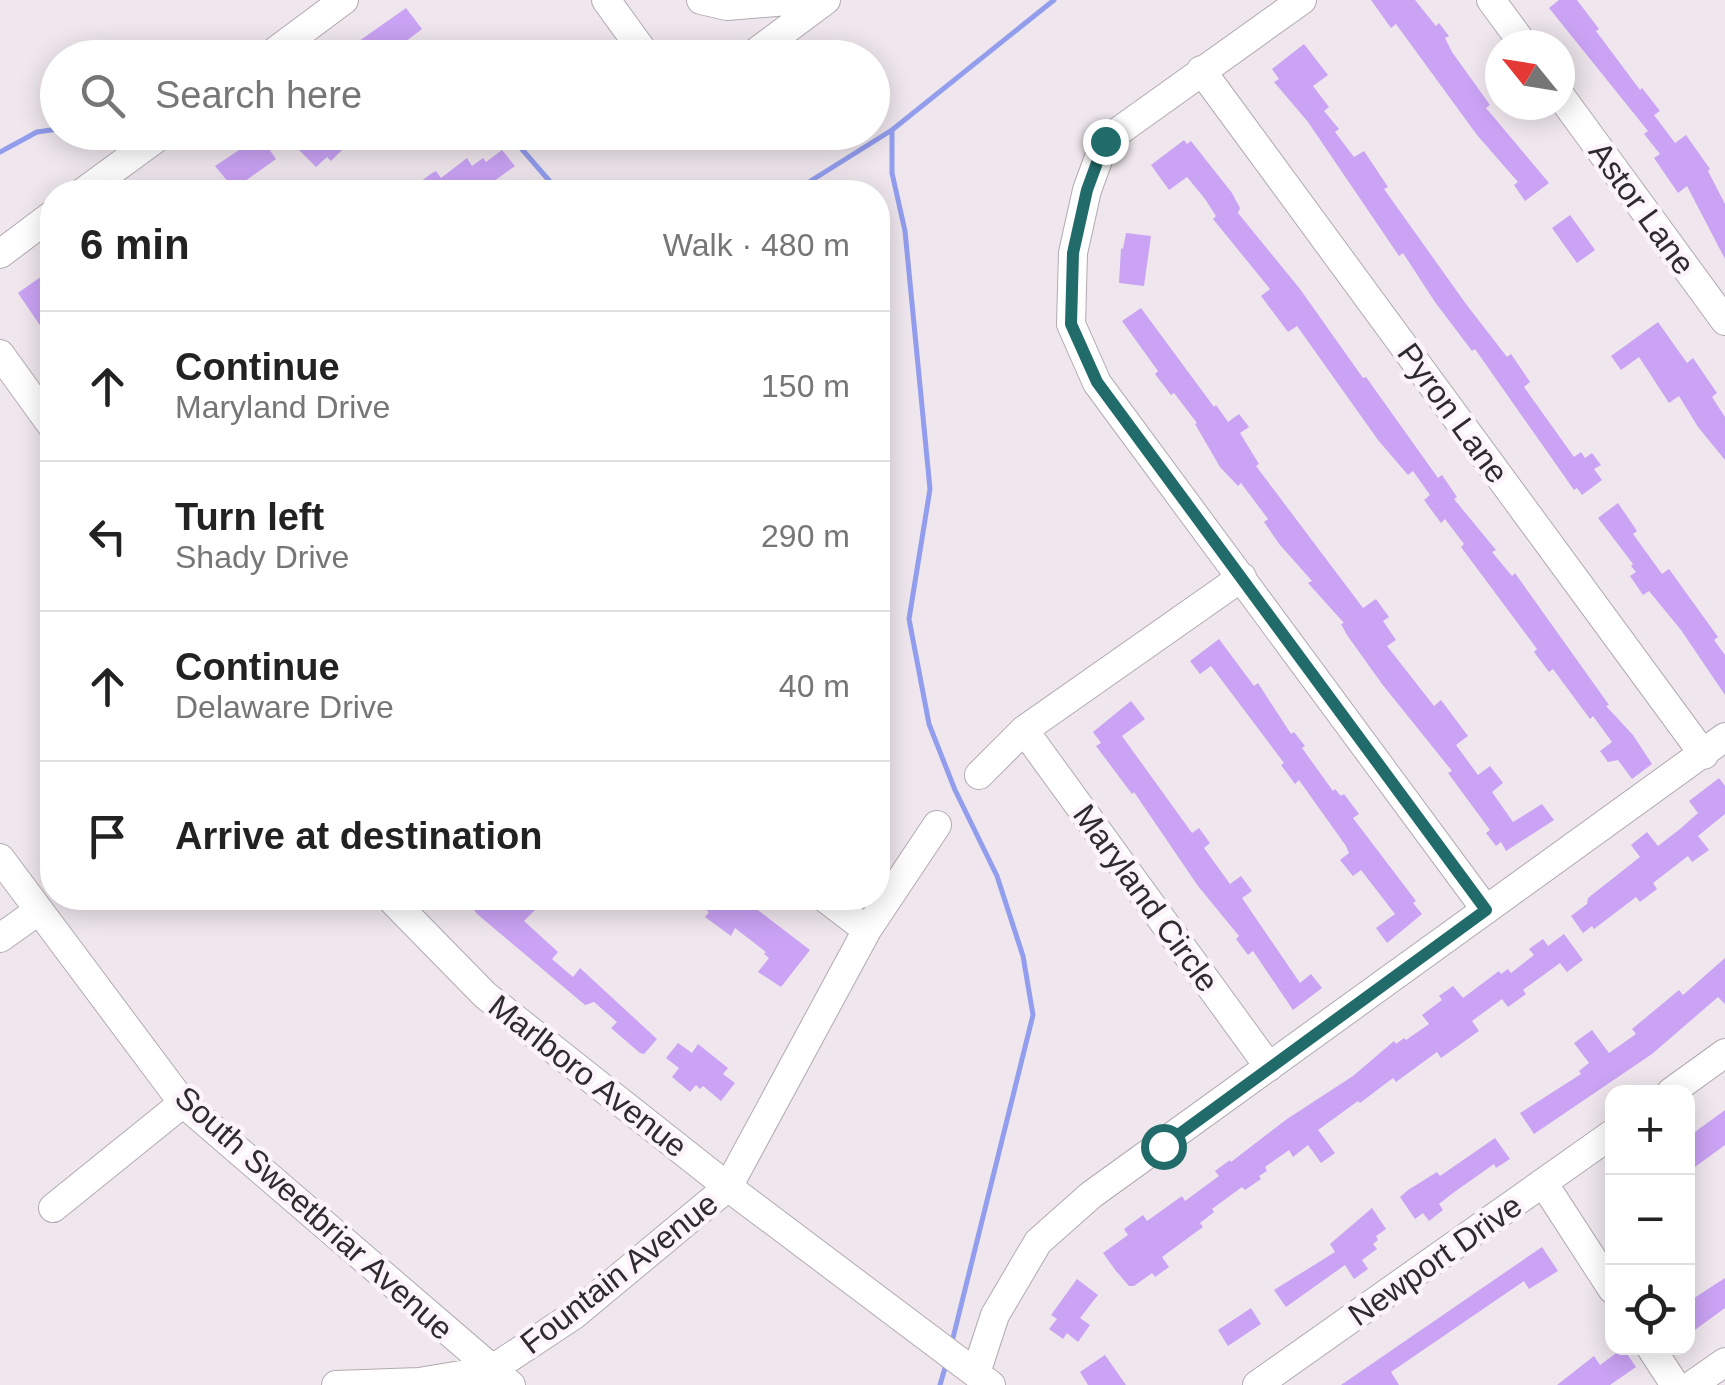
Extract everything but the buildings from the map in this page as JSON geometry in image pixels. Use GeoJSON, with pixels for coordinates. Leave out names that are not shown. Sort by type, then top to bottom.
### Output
{"type":"FeatureCollection","features":[{"type":"Feature","properties":{"kind":"street"},"geometry":{"type":"LineString","coordinates":[[290,40],[344,0]]}},
{"type":"Feature","properties":{"kind":"street"},"geometry":{"type":"LineString","coordinates":[[606,0],[635,40]]}},
{"type":"Feature","properties":{"kind":"street"},"geometry":{"type":"LineString","coordinates":[[701,0],[727,6],[799,0]]}},
{"type":"Feature","properties":{"kind":"street"},"geometry":{"type":"LineString","coordinates":[[772,40],[826,0]]}},
{"type":"Feature","properties":{"kind":"street"},"geometry":{"type":"LineString","coordinates":[[1302,0],[1105,141],[1087,190],[1073,253],[1071,324],[1097,382],[1486,910]]}},
{"type":"Feature","properties":{"kind":"street"},"geometry":{"type":"LineString","coordinates":[[1491,0],[1513,30]]}},
{"type":"Feature","properties":{"kind":"street","name":"Pyron Lane"},"geometry":{"type":"LineString","coordinates":[[1201,70],[1715,746]]}},
{"type":"Feature","properties":{"kind":"street","name":"Astor Lane"},"geometry":{"type":"LineString","coordinates":[[1575,115],[1725,322]]}},
{"type":"Feature","properties":{"kind":"street"},"geometry":{"type":"LineString","coordinates":[[100,180],[141,150]]}},
{"type":"Feature","properties":{"kind":"street"},"geometry":{"type":"LineString","coordinates":[[0,254],[40,224]]}},
{"type":"Feature","properties":{"kind":"street"},"geometry":{"type":"LineString","coordinates":[[0,354],[40,409]]}},
{"type":"Feature","properties":{"kind":"street"},"geometry":{"type":"LineString","coordinates":[[979,774],[1024,730],[1242,578]]}},
{"type":"Feature","properties":{"kind":"street","name":"Maryland Circle"},"geometry":{"type":"LineString","coordinates":[[1024,730],[1268,1067]]}},
{"type":"Feature","properties":{"kind":"street"},"geometry":{"type":"LineString","coordinates":[[984,1379],[995,1315],[1038,1242],[1091,1194],[1715,746]]}},
{"type":"Feature","properties":{"kind":"street","name":"Fountain Avenue"},"geometry":{"type":"LineString","coordinates":[[890,896],[938,826]]}},
{"type":"Feature","properties":{"kind":"street","name":"South Sweetbriar Avenue"},"geometry":{"type":"LineString","coordinates":[[0,858],[183,1103],[501,1378]]}},
{"type":"Feature","properties":{"kind":"street","name":"Marlboro Avenue"},"geometry":{"type":"LineString","coordinates":[[402,910],[485,996],[728,1188],[984,1379]]}},
{"type":"Feature","properties":{"kind":"street"},"geometry":{"type":"LineString","coordinates":[[841,910],[867,930]]}},
{"type":"Feature","properties":{"kind":"street","name":"Fountain Avenue"},"geometry":{"type":"LineString","coordinates":[[336,1385],[501,1378],[728,1188],[881,910]]}},
{"type":"Feature","properties":{"kind":"street"},"geometry":{"type":"LineString","coordinates":[[0,938],[38,912]]}},
{"type":"Feature","properties":{"kind":"street"},"geometry":{"type":"LineString","coordinates":[[1680,1085],[1725,1053]]}},
{"type":"Feature","properties":{"kind":"street"},"geometry":{"type":"LineString","coordinates":[[53,1208],[183,1103]]}},
{"type":"Feature","properties":{"kind":"street","name":"Newport Drive"},"geometry":{"type":"LineString","coordinates":[[1257,1385],[1605,1139]]}},
{"type":"Feature","properties":{"kind":"street"},"geometry":{"type":"LineString","coordinates":[[1544,1184],[1605,1278]]}},
{"type":"Feature","properties":{"kind":"street"},"geometry":{"type":"LineString","coordinates":[[1656,1355],[1675,1385]]}},
{"type":"Feature","properties":{"kind":"street"},"geometry":{"type":"LineString","coordinates":[[1692,1385],[1725,1362]]}},
{"type":"Feature","properties":{"kind":"waterway"},"geometry":{"type":"LineString","coordinates":[[890,131],[1054,0]]}},
{"type":"Feature","properties":{"kind":"waterway"},"geometry":{"type":"LineString","coordinates":[[892,130],[892,173],[905,231],[930,489],[909,619],[929,724],[955,790],[997,876],[1023,956],[1033,1015],[953,1338]]}},
{"type":"Feature","properties":{"kind":"waterway"},"geometry":{"type":"LineString","coordinates":[[0,152],[40,132]]}},
{"type":"Feature","properties":{"kind":"waterway"},"geometry":{"type":"LineString","coordinates":[[523,150],[549,180]]}},
{"type":"Feature","properties":{"kind":"waterway"},"geometry":{"type":"LineString","coordinates":[[812,180],[860,150]]}},
{"type":"Feature","properties":{"kind":"waterway"},"geometry":{"type":"LineString","coordinates":[[940,1385],[945,1368]]}},
{"type":"Feature","properties":{"kind":"route"},"geometry":{"type":"LineString","coordinates":[[1105,141],[1087,190],[1073,253],[1071,324],[1097,382],[1486,910],[1163,1146]]}}]}
